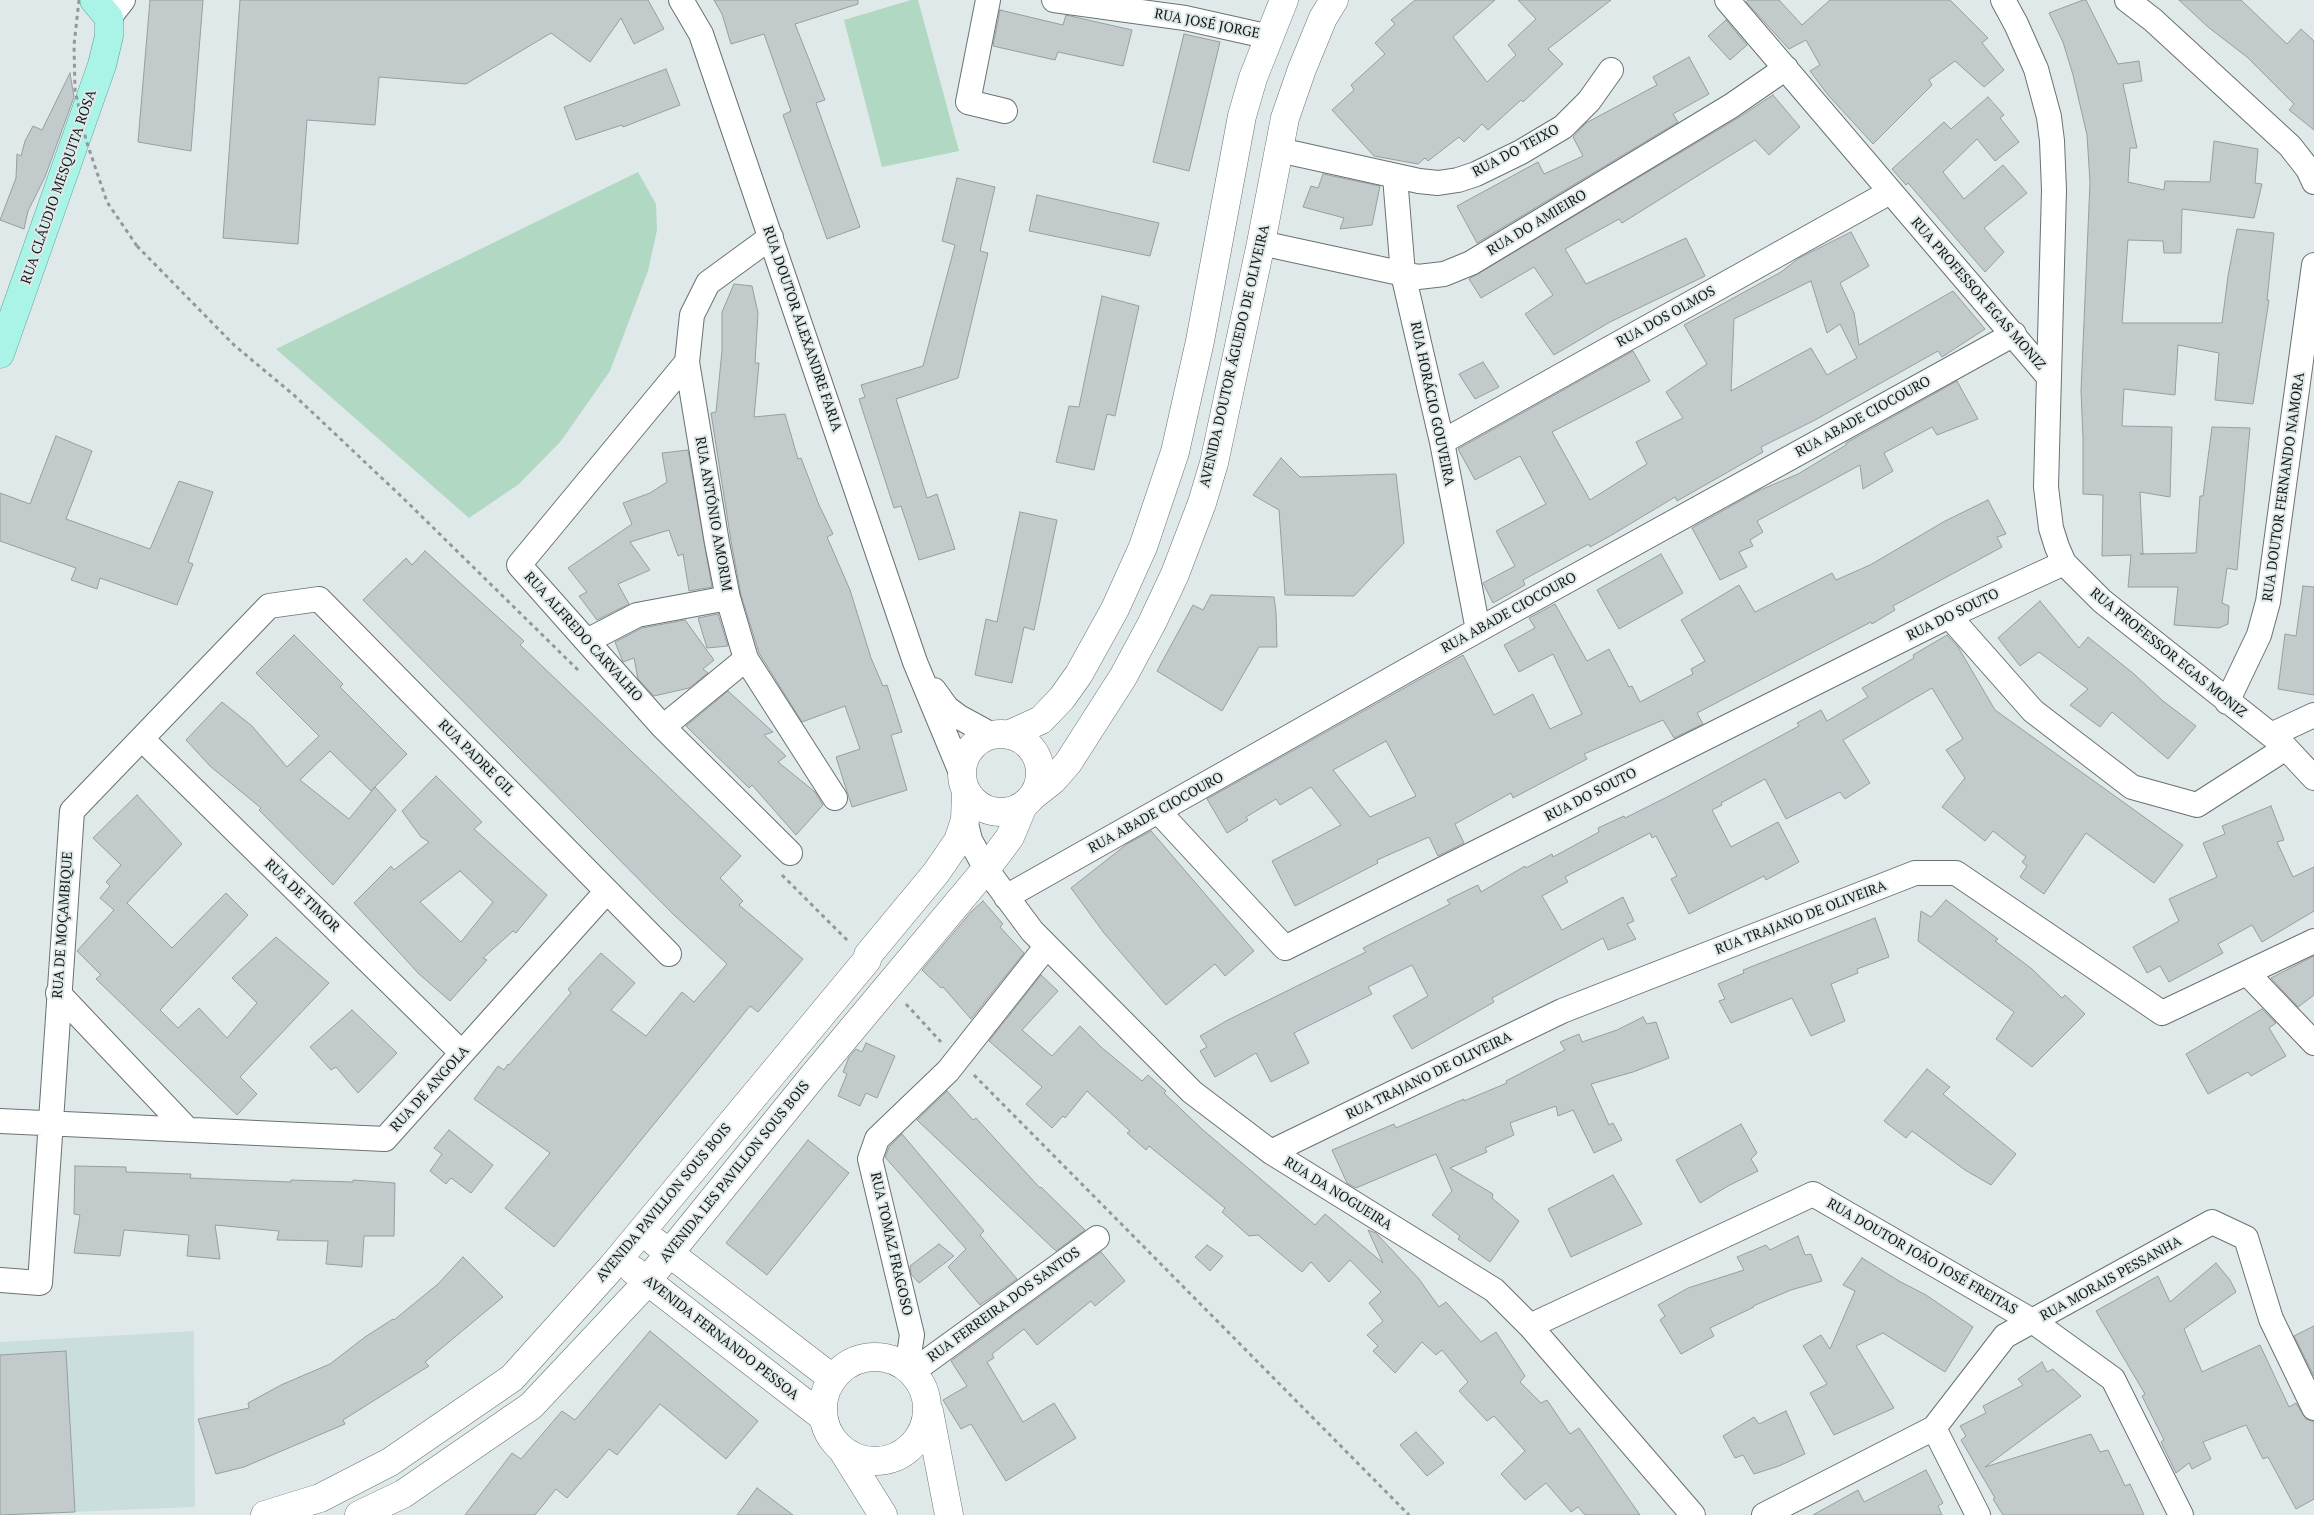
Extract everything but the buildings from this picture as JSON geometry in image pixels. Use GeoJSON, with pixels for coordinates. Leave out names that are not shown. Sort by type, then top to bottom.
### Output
{"type":"FeatureCollection","features":[{"type":"Feature","properties":{"kind":"main road","name":"RUA CLÁUDIO MESQUITA ROSA"},"geometry":{"type":"LineString","coordinates":[[0,354],[102,65],[109,36],[109,6]]}},
{"type":"Feature","properties":{"kind":"street","name":"RUA DOUTOR ALEXANDRE FARIA"},"geometry":{"type":"LineString","coordinates":[[681,0],[701,34],[915,662]]}},
{"type":"Feature","properties":{"kind":"street"},"geometry":{"type":"LineString","coordinates":[[988,0],[968,102],[1006,111]]}},
{"type":"Feature","properties":{"kind":"street","name":"RUA JOSÉ JORGE"},"geometry":{"type":"LineString","coordinates":[[1054,0],[1179,9],[1270,37]]}},
{"type":"Feature","properties":{"kind":"street"},"geometry":{"type":"LineString","coordinates":[[964,784],[962,764],[967,754],[982,739],[1000,735],[1041,720],[1062,698],[1079,674],[1115,609],[1143,547],[1175,452],[1200,341],[1242,116],[1252,78],[1284,0]]}},
{"type":"Feature","properties":{"kind":"street","name":"AVENIDA DOUTOR ÁGUEDO DE OLIVEIRA"},"geometry":{"type":"LineString","coordinates":[[1028,800],[1053,780],[1068,763],[1095,722],[1152,623],[1175,574],[1210,478],[1286,118],[1302,69],[1334,0]]}},
{"type":"Feature","properties":{"kind":"street","name":"RUA PROFESSOR EGAS MONIZ"},"geometry":{"type":"LineString","coordinates":[[1727,0],[2048,376],[2047,509],[2056,547],[2064,563],[2102,601],[2227,702],[2279,741],[2314,778]]}},
{"type":"Feature","properties":{"kind":"street"},"geometry":{"type":"LineString","coordinates":[[2003,0],[2036,69],[2049,117],[2052,141],[2054,190],[2048,376]]}},
{"type":"Feature","properties":{"kind":"street"},"geometry":{"type":"LineString","coordinates":[[2127,0],[2152,20],[2290,146],[2308,169],[2314,182]]}},
{"type":"Feature","properties":{"kind":"street","name":"RUA DO AMIEIRO"},"geometry":{"type":"LineString","coordinates":[[1261,243],[1403,274],[1430,277],[1471,263],[1731,106],[1786,68]]}},
{"type":"Feature","properties":{"kind":"street","name":"RUA DO TEIXO"},"geometry":{"type":"LineString","coordinates":[[1279,150],[1395,177],[1438,183],[1458,180],[1476,174],[1545,139],[1577,115],[1611,70]]}},
{"type":"Feature","properties":{"kind":"street","name":"RUA HORÁCIO GOUVEIRA"},"geometry":{"type":"LineString","coordinates":[[1395,177],[1403,274],[1442,442],[1478,630]]}},
{"type":"Feature","properties":{"kind":"street","name":"RUA DOS OLMOS"},"geometry":{"type":"LineString","coordinates":[[1442,442],[1890,192]]}},
{"type":"Feature","properties":{"kind":"street","name":"RUA ANTÓNIO AMORIM"},"geometry":{"type":"LineString","coordinates":[[771,237],[708,283],[692,316],[687,362],[728,598],[746,659],[835,798]]}},
{"type":"Feature","properties":{"kind":"street","name":"RUA DOUTOR FERNANDO NAMORA"},"geometry":{"type":"LineString","coordinates":[[2227,702],[2259,635],[2268,602],[2314,265]]}},
{"type":"Feature","properties":{"kind":"street","name":"RUA ABADE CIOCOURO"},"geometry":{"type":"LineString","coordinates":[[1006,897],[1478,630],[2014,334]]}},
{"type":"Feature","properties":{"kind":"street","name":"RUA ALFREDO CARVALHO"},"geometry":{"type":"LineString","coordinates":[[687,362],[519,565],[663,727],[790,853]]}},
{"type":"Feature","properties":{"kind":"street","name":"RUA DO SOUTO"},"geometry":{"type":"LineString","coordinates":[[1159,812],[1285,948],[1949,616],[2064,563]]}},
{"type":"Feature","properties":{"kind":"street"},"geometry":{"type":"LineString","coordinates":[[587,640],[637,616],[728,598]]}},
{"type":"Feature","properties":{"kind":"street","name":"RUA PADRE GIL"},"geometry":{"type":"LineString","coordinates":[[269,606],[319,599],[669,954]]}},
{"type":"Feature","properties":{"kind":"street","name":"RUA DE MOÇAMBIQUE"},"geometry":{"type":"LineString","coordinates":[[0,1280],[40,1282],[58,993],[72,811],[269,606]]}},
{"type":"Feature","properties":{"kind":"street"},"geometry":{"type":"LineString","coordinates":[[1949,616],[2033,712],[2132,787],[2197,805],[2314,715]]}},
{"type":"Feature","properties":{"kind":"street"},"geometry":{"type":"LineString","coordinates":[[663,727],[746,659]]}},
{"type":"Feature","properties":{"kind":"street"},"geometry":{"type":"LineString","coordinates":[[915,662],[947,708],[973,726],[1020,739],[1030,747],[1037,758],[1040,770],[1039,783],[1028,800],[1011,811],[998,812],[985,809],[974,802],[964,784],[915,662]]}},
{"type":"Feature","properties":{"kind":"street","name":"RUA DE TIMOR"},"geometry":{"type":"LineString","coordinates":[[142,739],[462,1053]]}},
{"type":"Feature","properties":{"kind":"street","name":"AVENIDA PAVILLON SOUS BOIS"},"geometry":{"type":"LineString","coordinates":[[265,1515],[320,1498],[390,1462],[512,1378],[642,1231],[936,873],[958,841],[965,820],[964,784]]}},
{"type":"Feature","properties":{"kind":"street","name":"AVENIDA LES PAVILLON SOUS BOIS"},"geometry":{"type":"LineString","coordinates":[[402,1505],[532,1406],[647,1281],[986,868],[1010,837],[1028,800]]}},
{"type":"Feature","properties":{"kind":"street","name":"RUA DA NOGUEIRA"},"geometry":{"type":"LineString","coordinates":[[965,820],[970,840],[986,868],[1006,897],[1046,947],[1192,1092],[1271,1152],[1494,1290],[1530,1326],[1693,1515]]}},
{"type":"Feature","properties":{"kind":"street","name":"RUA TRAJANO DE OLIVEIRA"},"geometry":{"type":"LineString","coordinates":[[1271,1152],[1562,1012],[1915,873],[1956,873],[2162,1013],[2314,941]]}},
{"type":"Feature","properties":{"kind":"street","name":"RUA DE ANGOLA"},"geometry":{"type":"LineString","coordinates":[[0,1121],[385,1139],[607,891]]}},
{"type":"Feature","properties":{"kind":"street","name":"RUA TOMAZ FRAGOSO"},"geometry":{"type":"LineString","coordinates":[[909,1369],[912,1336],[870,1159],[877,1139],[948,1071],[1046,947]]}},
{"type":"Feature","properties":{"kind":"street"},"geometry":{"type":"LineString","coordinates":[[2247,973],[2314,1043]]}},
{"type":"Feature","properties":{"kind":"street"},"geometry":{"type":"LineString","coordinates":[[58,993],[187,1129]]}},
{"type":"Feature","properties":{"kind":"street","name":"RUA DOUTOR JOÃO JOSÉ FREITAS"},"geometry":{"type":"LineString","coordinates":[[1530,1326],[1813,1194],[2034,1322],[2113,1379],[2181,1515]]}},
{"type":"Feature","properties":{"kind":"street","name":"RUA MORAIS PESSANHA"},"geometry":{"type":"LineString","coordinates":[[1764,1515],[1934,1428],[2005,1336],[2034,1322],[2212,1222],[2246,1238],[2271,1319],[2314,1408]]}},
{"type":"Feature","properties":{"kind":"street"},"geometry":{"type":"LineString","coordinates":[[642,1231],[668,1254],[832,1378]]}},
{"type":"Feature","properties":{"kind":"street","name":"RUA FERREIRA DOS SANTOS"},"geometry":{"type":"LineString","coordinates":[[909,1369],[1097,1238]]}},
{"type":"Feature","properties":{"kind":"street","name":"AVENIDA FERNANDO PESSOA"},"geometry":{"type":"LineString","coordinates":[[618,1259],[823,1417]]}},
{"type":"Feature","properties":{"kind":"street"},"geometry":{"type":"LineString","coordinates":[[883,1515],[843,1451],[827,1430],[823,1417],[826,1390],[832,1378],[844,1367],[859,1359],[876,1356],[892,1359],[909,1369],[922,1385],[928,1402],[949,1515]]}},
{"type":"Feature","properties":{"kind":"street"},"geometry":{"type":"LineString","coordinates":[[843,1451],[859,1459],[876,1462],[894,1459],[909,1450],[921,1436],[927,1419],[928,1402]]}},
{"type":"Feature","properties":{"kind":"street"},"geometry":{"type":"LineString","coordinates":[[1934,1428],[1978,1515]]}},
{"type":"Feature","properties":{"kind":"street"},"geometry":{"type":"LineString","coordinates":[[359,1515],[402,1505]]}},
{"type":"Feature","properties":{"kind":"path"},"geometry":{"type":"LineString","coordinates":[[79,0],[74,45],[75,90],[86,140],[107,202],[137,246],[234,345],[295,396]]}},
{"type":"Feature","properties":{"kind":"shaded area"},"geometry":{"type":"Polygon","coordinates":[[[194,1331],[195,1507],[0,1515],[0,1342],[194,1331]]]}},
{"type":"Feature","properties":{"kind":"green space"},"geometry":{"type":"Polygon","coordinates":[[[911,0],[918,0],[959,151],[882,167],[844,20],[911,0]]]}},
{"type":"Feature","properties":{"kind":"green space"},"geometry":{"type":"Polygon","coordinates":[[[638,172],[656,204],[657,230],[648,271],[610,371],[561,441],[519,484],[469,518],[276,349],[638,172]]]}}]}
